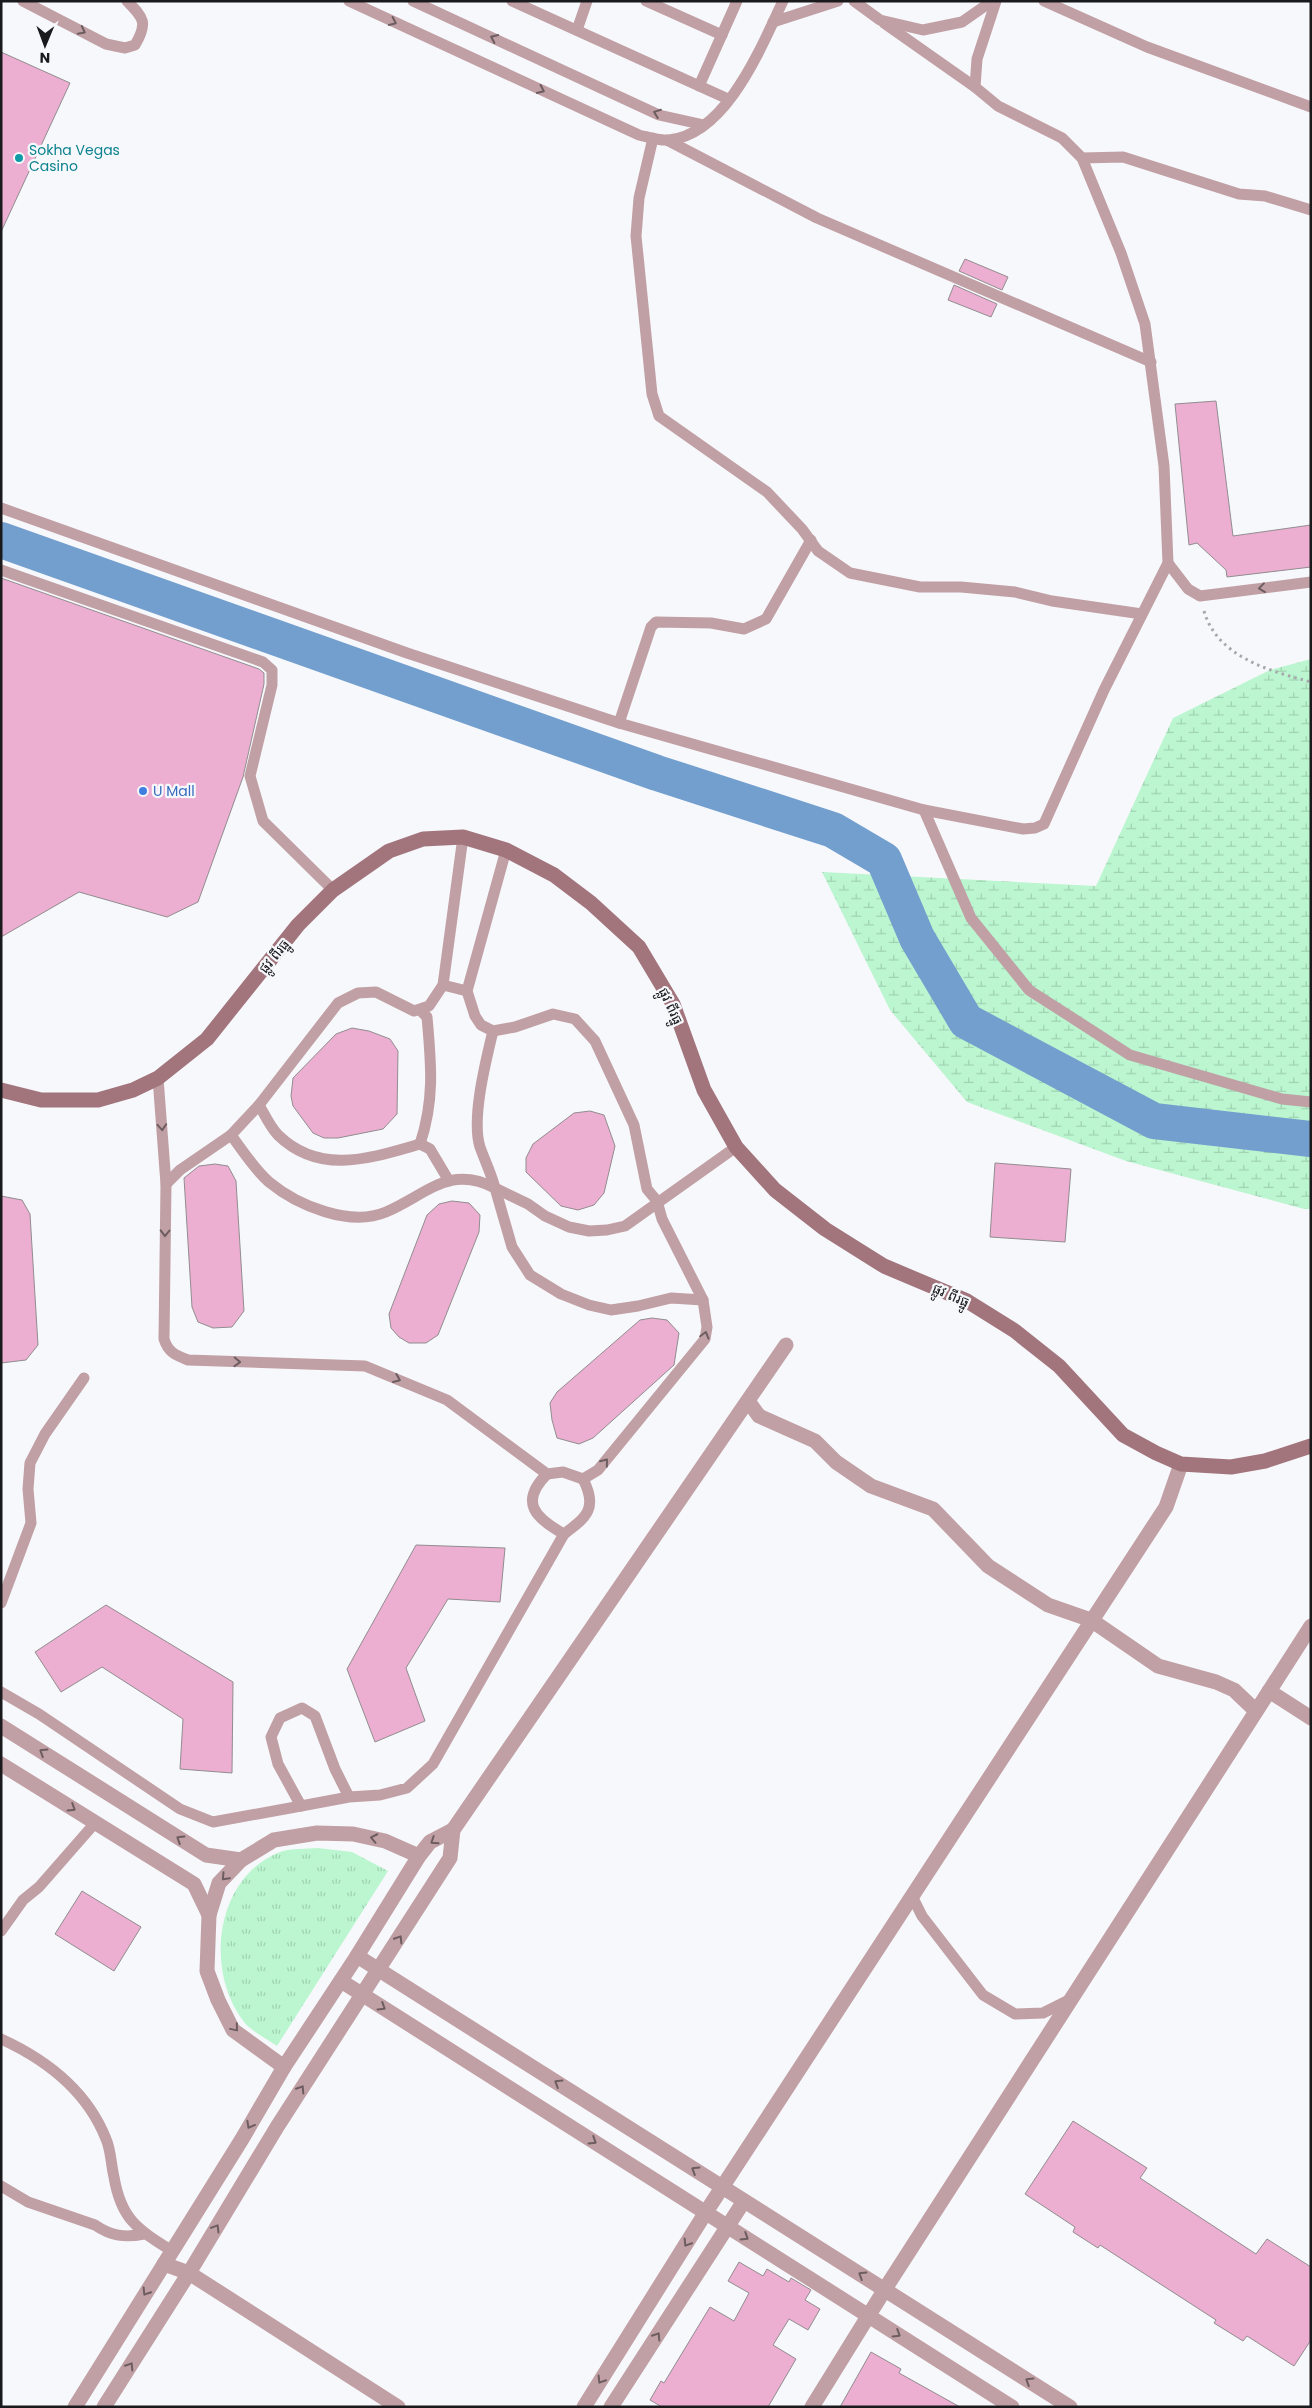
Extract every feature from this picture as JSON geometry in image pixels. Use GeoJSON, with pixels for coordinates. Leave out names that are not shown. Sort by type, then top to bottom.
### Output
{"type":"FeatureCollection","features":[{"type":"Feature","properties":{"kind":"main road","name":"ផ្លូវ ពីរធ្នូ"},"geometry":{"type":"LineString","coordinates":[[1,1090],[41,1100],[98,1100],[133,1090],[158,1078],[207,1038],[298,925],[333,890],[389,851],[423,839],[462,838],[506,850],[554,875],[591,903],[639,947],[673,1004],[704,1090],[736,1147],[775,1190],[825,1229],[884,1266],[967,1301],[1016,1331],[1059,1366],[1124,1435],[1181,1464],[1231,1467],[1266,1461],[1311,1446]]}},
{"type":"Feature","properties":{"kind":"street"},"geometry":{"type":"LineString","coordinates":[[74,2407],[242,2139],[284,2067],[358,1956],[419,1856],[430,1842],[453,1830],[786,1345]]}},
{"type":"Feature","properties":{"kind":"street"},"geometry":{"type":"LineString","coordinates":[[748,1401],[759,1416],[815,1442],[836,1462],[871,1486],[904,1496],[934,1509],[988,1566],[1016,1586],[1048,1605],[1091,1620],[1158,1666],[1216,1682],[1234,1690],[1256,1711]]}},
{"type":"Feature","properties":{"kind":"street"},"geometry":{"type":"LineString","coordinates":[[584,2407],[706,2212],[724,2188],[1166,1507],[1181,1464]]}},
{"type":"Feature","properties":{"kind":"street"},"geometry":{"type":"LineString","coordinates":[[812,2407],[884,2289],[1311,1626]]}},
{"type":"Feature","properties":{"kind":"street"},"geometry":{"type":"LineString","coordinates":[[1269,1691],[1311,1718]]}},
{"type":"Feature","properties":{"kind":"street"},"geometry":{"type":"LineString","coordinates":[[1,1726],[206,1855],[241,1860]]}},
{"type":"Feature","properties":{"kind":"street"},"geometry":{"type":"LineString","coordinates":[[1,1764],[194,1884],[209,1915]]}},
{"type":"Feature","properties":{"kind":"street"},"geometry":{"type":"LineString","coordinates":[[104,2407],[189,2273],[277,2128],[450,1858],[453,1830]]}},
{"type":"Feature","properties":{"kind":"street"},"geometry":{"type":"LineString","coordinates":[[284,2067],[233,2030],[218,2000],[207,1971],[209,1915],[219,1883],[241,1860],[274,1840],[317,1833],[353,1834],[386,1841],[419,1856]]}},
{"type":"Feature","properties":{"kind":"street"},"geometry":{"type":"LineString","coordinates":[[358,1956],[1070,2407]]}},
{"type":"Feature","properties":{"kind":"street"},"geometry":{"type":"LineString","coordinates":[[341,1981],[1012,2407]]}},
{"type":"Feature","properties":{"kind":"street"},"geometry":{"type":"LineString","coordinates":[[612,2407],[744,2201]]}},
{"type":"Feature","properties":{"kind":"street"},"geometry":{"type":"LineString","coordinates":[[168,2257],[189,2273],[398,2407]]}},
{"type":"Feature","properties":{"kind":"lane"},"geometry":{"type":"LineString","coordinates":[[23,1],[106,44],[124,48],[135,45],[144,23],[141,15],[127,1]]}},
{"type":"Feature","properties":{"kind":"lane"},"geometry":{"type":"LineString","coordinates":[[349,1],[639,135],[667,140],[683,137],[714,117],[757,58],[783,1]]}},
{"type":"Feature","properties":{"kind":"lane"},"geometry":{"type":"LineString","coordinates":[[413,1],[659,115],[704,125]]}},
{"type":"Feature","properties":{"kind":"lane"},"geometry":{"type":"LineString","coordinates":[[512,1],[728,99]]}},
{"type":"Feature","properties":{"kind":"lane"},"geometry":{"type":"LineString","coordinates":[[576,30],[587,1]]}},
{"type":"Feature","properties":{"kind":"lane"},"geometry":{"type":"LineString","coordinates":[[646,1],[722,35]]}},
{"type":"Feature","properties":{"kind":"lane"},"geometry":{"type":"LineString","coordinates":[[699,86],[737,1]]}},
{"type":"Feature","properties":{"kind":"lane"},"geometry":{"type":"LineString","coordinates":[[773,22],[838,1]]}},
{"type":"Feature","properties":{"kind":"lane"},"geometry":{"type":"LineString","coordinates":[[1,508],[407,654],[619,723],[924,810],[1022,829],[1035,828],[1044,824],[1104,690],[1168,563],[1164,466],[1145,324],[1121,253],[1082,158],[1062,138],[998,106],[975,87],[854,1]]}},
{"type":"Feature","properties":{"kind":"lane"},"geometry":{"type":"LineString","coordinates":[[880,20],[923,30],[962,22],[992,1]]}},
{"type":"Feature","properties":{"kind":"lane"},"geometry":{"type":"LineString","coordinates":[[975,87],[977,60],[996,1]]}},
{"type":"Feature","properties":{"kind":"lane"},"geometry":{"type":"LineString","coordinates":[[1044,1],[1147,47],[1311,107]]}},
{"type":"Feature","properties":{"kind":"lane"},"geometry":{"type":"LineString","coordinates":[[653,138],[640,198],[636,236],[652,394],[659,416],[768,492],[811,540],[818,551],[850,573],[920,587],[961,587],[1015,592],[1052,602],[1142,614]]}},
{"type":"Feature","properties":{"kind":"lane"},"geometry":{"type":"LineString","coordinates":[[667,140],[816,218],[1151,362]]}},
{"type":"Feature","properties":{"kind":"lane"},"geometry":{"type":"LineString","coordinates":[[1082,158],[1124,157],[1239,194],[1265,196],[1311,210]]}},
{"type":"Feature","properties":{"kind":"lane"},"geometry":{"type":"LineString","coordinates":[[619,723],[651,627],[656,622],[711,623],[744,629],[753,627],[766,619],[811,540]]}},
{"type":"Feature","properties":{"kind":"lane"},"geometry":{"type":"LineString","coordinates":[[1168,563],[1188,589],[1200,596],[1311,582]]}},
{"type":"Feature","properties":{"kind":"lane"},"geometry":{"type":"LineString","coordinates":[[1,570],[263,662],[272,670],[272,685],[250,776],[258,808],[263,821],[333,890]]}},
{"type":"Feature","properties":{"kind":"lane"},"geometry":{"type":"LineString","coordinates":[[924,810],[971,918],[1029,990],[1130,1055],[1282,1099],[1311,1102]]}},
{"type":"Feature","properties":{"kind":"lane"},"geometry":{"type":"LineString","coordinates":[[166,1184],[180,1170],[231,1135],[259,1105],[338,1003],[358,993],[376,992],[414,1010],[420,1010],[429,1006],[443,986],[462,838]]}},
{"type":"Feature","properties":{"kind":"lane"},"geometry":{"type":"LineString","coordinates":[[506,850],[466,991],[475,1016],[481,1025],[493,1031],[553,1014],[575,1019],[595,1041],[634,1125],[647,1188],[657,1201],[662,1219],[704,1300],[707,1327],[705,1339],[598,1470],[583,1479]]}},
{"type":"Feature","properties":{"kind":"lane"},"geometry":{"type":"LineString","coordinates":[[443,986],[466,991]]}},
{"type":"Feature","properties":{"kind":"lane"},"geometry":{"type":"LineString","coordinates":[[420,1010],[427,1017],[432,1088],[427,1123],[420,1144]]}},
{"type":"Feature","properties":{"kind":"lane"},"geometry":{"type":"LineString","coordinates":[[493,1031],[484,1069],[477,1124],[480,1147],[489,1167],[512,1247],[530,1275],[561,1294],[589,1305],[611,1310],[670,1298],[704,1300]]}},
{"type":"Feature","properties":{"kind":"lane"},"geometry":{"type":"LineString","coordinates":[[158,1078],[166,1184],[164,1339],[167,1348],[173,1354],[188,1360],[365,1366],[447,1400],[547,1474]]}},
{"type":"Feature","properties":{"kind":"lane"},"geometry":{"type":"LineString","coordinates":[[259,1105],[277,1134],[302,1152],[332,1161],[365,1160],[420,1144],[430,1149],[449,1181]]}},
{"type":"Feature","properties":{"kind":"lane"},"geometry":{"type":"LineString","coordinates":[[231,1135],[252,1164],[270,1183],[299,1201],[336,1214],[361,1218],[384,1213],[422,1191],[449,1181],[469,1178],[483,1181],[528,1204],[545,1216],[569,1227],[589,1231],[625,1226],[657,1201],[736,1147]]}},
{"type":"Feature","properties":{"kind":"lane"},"geometry":{"type":"LineString","coordinates":[[1,1603],[30,1523],[28,1489],[30,1463],[45,1434],[84,1378]]}},
{"type":"Feature","properties":{"kind":"lane"},"geometry":{"type":"LineString","coordinates":[[1,1692],[39,1714],[180,1808],[213,1822],[349,1797],[380,1795],[407,1788],[433,1764],[564,1534],[580,1522],[589,1509],[590,1493],[583,1479],[563,1472],[547,1474],[536,1485],[532,1501],[537,1516],[564,1534]]}},
{"type":"Feature","properties":{"kind":"lane"},"geometry":{"type":"LineString","coordinates":[[301,1806],[278,1764],[272,1738],[280,1718],[302,1708],[315,1716],[335,1769],[349,1797]]}},
{"type":"Feature","properties":{"kind":"lane"},"geometry":{"type":"LineString","coordinates":[[1,1931],[23,1900],[38,1887],[95,1822]]}},
{"type":"Feature","properties":{"kind":"lane"},"geometry":{"type":"LineString","coordinates":[[912,1896],[922,1916],[983,1996],[1014,2014],[1043,2013],[1071,1999]]}},
{"type":"Feature","properties":{"kind":"lane"},"geometry":{"type":"LineString","coordinates":[[1,2039],[60,2074],[92,2108],[107,2141],[116,2189],[127,2217],[168,2257]]}},
{"type":"Feature","properties":{"kind":"lane"},"geometry":{"type":"LineString","coordinates":[[1,2186],[28,2202],[94,2225],[104,2231],[126,2238],[144,2234]]}},
{"type":"Feature","properties":{"kind":"path"},"geometry":{"type":"LineString","coordinates":[[1200,596],[1207,622],[1229,648],[1269,671],[1311,682]]}},
{"type":"Feature","properties":{"kind":"green space"},"geometry":{"type":"Polygon","coordinates":[[[1311,659],[1311,1209],[1304,1209],[1126,1161],[967,1102],[890,1010],[822,872],[1096,886],[1173,718],[1270,670],[1311,659]]]}},
{"type":"Feature","properties":{"kind":"green space"},"geometry":{"type":"Polygon","coordinates":[[[318,1848],[352,1852],[388,1871],[277,2046],[247,2025],[231,2001],[224,1977],[221,1952],[223,1927],[229,1903],[241,1882],[258,1864],[280,1852],[294,1849],[318,1848]]]}},
{"type":"Feature","properties":{"kind":"building","name":"Sokha Vegas Casino"},"geometry":{"type":"Polygon","coordinates":[[[1,52],[70,83],[1,232],[1,52]]]}},
{"type":"Feature","properties":{"kind":"building"},"geometry":{"type":"Polygon","coordinates":[[[965,259],[1008,277],[1002,290],[959,271],[965,259]]]}},
{"type":"Feature","properties":{"kind":"building"},"geometry":{"type":"Polygon","coordinates":[[[954,285],[997,304],[991,317],[948,300],[954,285]]]}},
{"type":"Feature","properties":{"kind":"building"},"geometry":{"type":"Polygon","coordinates":[[[1216,401],[1233,536],[1311,525],[1311,567],[1227,577],[1226,570],[1197,543],[1189,545],[1175,404],[1216,401]]]}},
{"type":"Feature","properties":{"kind":"building","name":"U Mall"},"geometry":{"type":"Polygon","coordinates":[[[1,578],[259,669],[264,673],[264,684],[243,777],[198,902],[167,917],[79,892],[1,937],[1,578]]]}},
{"type":"Feature","properties":{"kind":"building"},"geometry":{"type":"Polygon","coordinates":[[[352,1028],[369,1031],[390,1039],[398,1051],[397,1114],[383,1129],[338,1138],[324,1138],[313,1133],[293,1106],[291,1096],[293,1078],[336,1034],[352,1028]]]}},
{"type":"Feature","properties":{"kind":"building"},"geometry":{"type":"Polygon","coordinates":[[[590,1111],[604,1115],[615,1146],[604,1193],[594,1205],[578,1210],[561,1206],[526,1172],[526,1158],[533,1144],[574,1113],[590,1111]]]}},
{"type":"Feature","properties":{"kind":"building"},"geometry":{"type":"Polygon","coordinates":[[[995,1163],[1071,1169],[1065,1242],[990,1237],[995,1163]]]}},
{"type":"Feature","properties":{"kind":"building"},"geometry":{"type":"Polygon","coordinates":[[[215,1164],[228,1166],[236,1181],[244,1311],[232,1327],[213,1328],[198,1322],[192,1307],[184,1178],[199,1166],[215,1164]]]}},
{"type":"Feature","properties":{"kind":"building"},"geometry":{"type":"Polygon","coordinates":[[[1,1196],[22,1200],[30,1214],[38,1345],[26,1360],[1,1363],[1,1196]]]}},
{"type":"Feature","properties":{"kind":"building"},"geometry":{"type":"Polygon","coordinates":[[[452,1201],[469,1203],[480,1215],[479,1232],[438,1335],[426,1343],[409,1343],[399,1337],[391,1328],[389,1314],[427,1215],[439,1204],[452,1201]]]}},
{"type":"Feature","properties":{"kind":"building"},"geometry":{"type":"Polygon","coordinates":[[[652,1318],[667,1320],[679,1333],[674,1365],[593,1438],[579,1444],[557,1438],[550,1403],[557,1392],[640,1320],[652,1318]]]}},
{"type":"Feature","properties":{"kind":"building"},"geometry":{"type":"Polygon","coordinates":[[[416,1545],[505,1548],[500,1602],[448,1599],[406,1668],[425,1721],[375,1742],[347,1669],[416,1545]]]}},
{"type":"Feature","properties":{"kind":"building"},"geometry":{"type":"Polygon","coordinates":[[[106,1605],[233,1682],[232,1773],[180,1769],[183,1719],[102,1667],[61,1692],[35,1652],[106,1605]]]}},
{"type":"Feature","properties":{"kind":"building"},"geometry":{"type":"Polygon","coordinates":[[[82,1891],[141,1927],[114,1971],[55,1934],[82,1891]]]}},
{"type":"Feature","properties":{"kind":"building"},"geometry":{"type":"Polygon","coordinates":[[[1073,2121],[1147,2168],[1140,2178],[1256,2254],[1267,2239],[1311,2267],[1311,2340],[1294,2366],[1247,2336],[1243,2341],[1214,2323],[1216,2320],[1100,2245],[1098,2248],[1073,2232],[1075,2227],[1025,2194],[1073,2121]]]}},
{"type":"Feature","properties":{"kind":"building"},"geometry":{"type":"Polygon","coordinates":[[[739,2262],[763,2276],[767,2269],[789,2282],[791,2278],[811,2290],[805,2300],[820,2309],[808,2330],[789,2319],[773,2345],[796,2359],[768,2407],[662,2407],[650,2400],[661,2381],[664,2383],[710,2307],[734,2321],[749,2293],[728,2281],[739,2262]]]}},
{"type":"Feature","properties":{"kind":"building"},"geometry":{"type":"Polygon","coordinates":[[[871,2352],[901,2369],[899,2373],[960,2407],[840,2407],[871,2352]]]}},
{"type":"Feature","properties":{"kind":"waterway"},"geometry":{"type":"LineString","coordinates":[[1,540],[657,773],[833,830],[884,860],[917,938],[966,1021],[1154,1121],[1311,1139]]}},
{"type":"Feature","properties":{"kind":"place","name":"Sokha Vegas Casino"},"geometry":{"type":"Point","coordinates":[19,158]}},
{"type":"Feature","properties":{"kind":"place","name":"U Mall"},"geometry":{"type":"Point","coordinates":[143,791]}}]}
